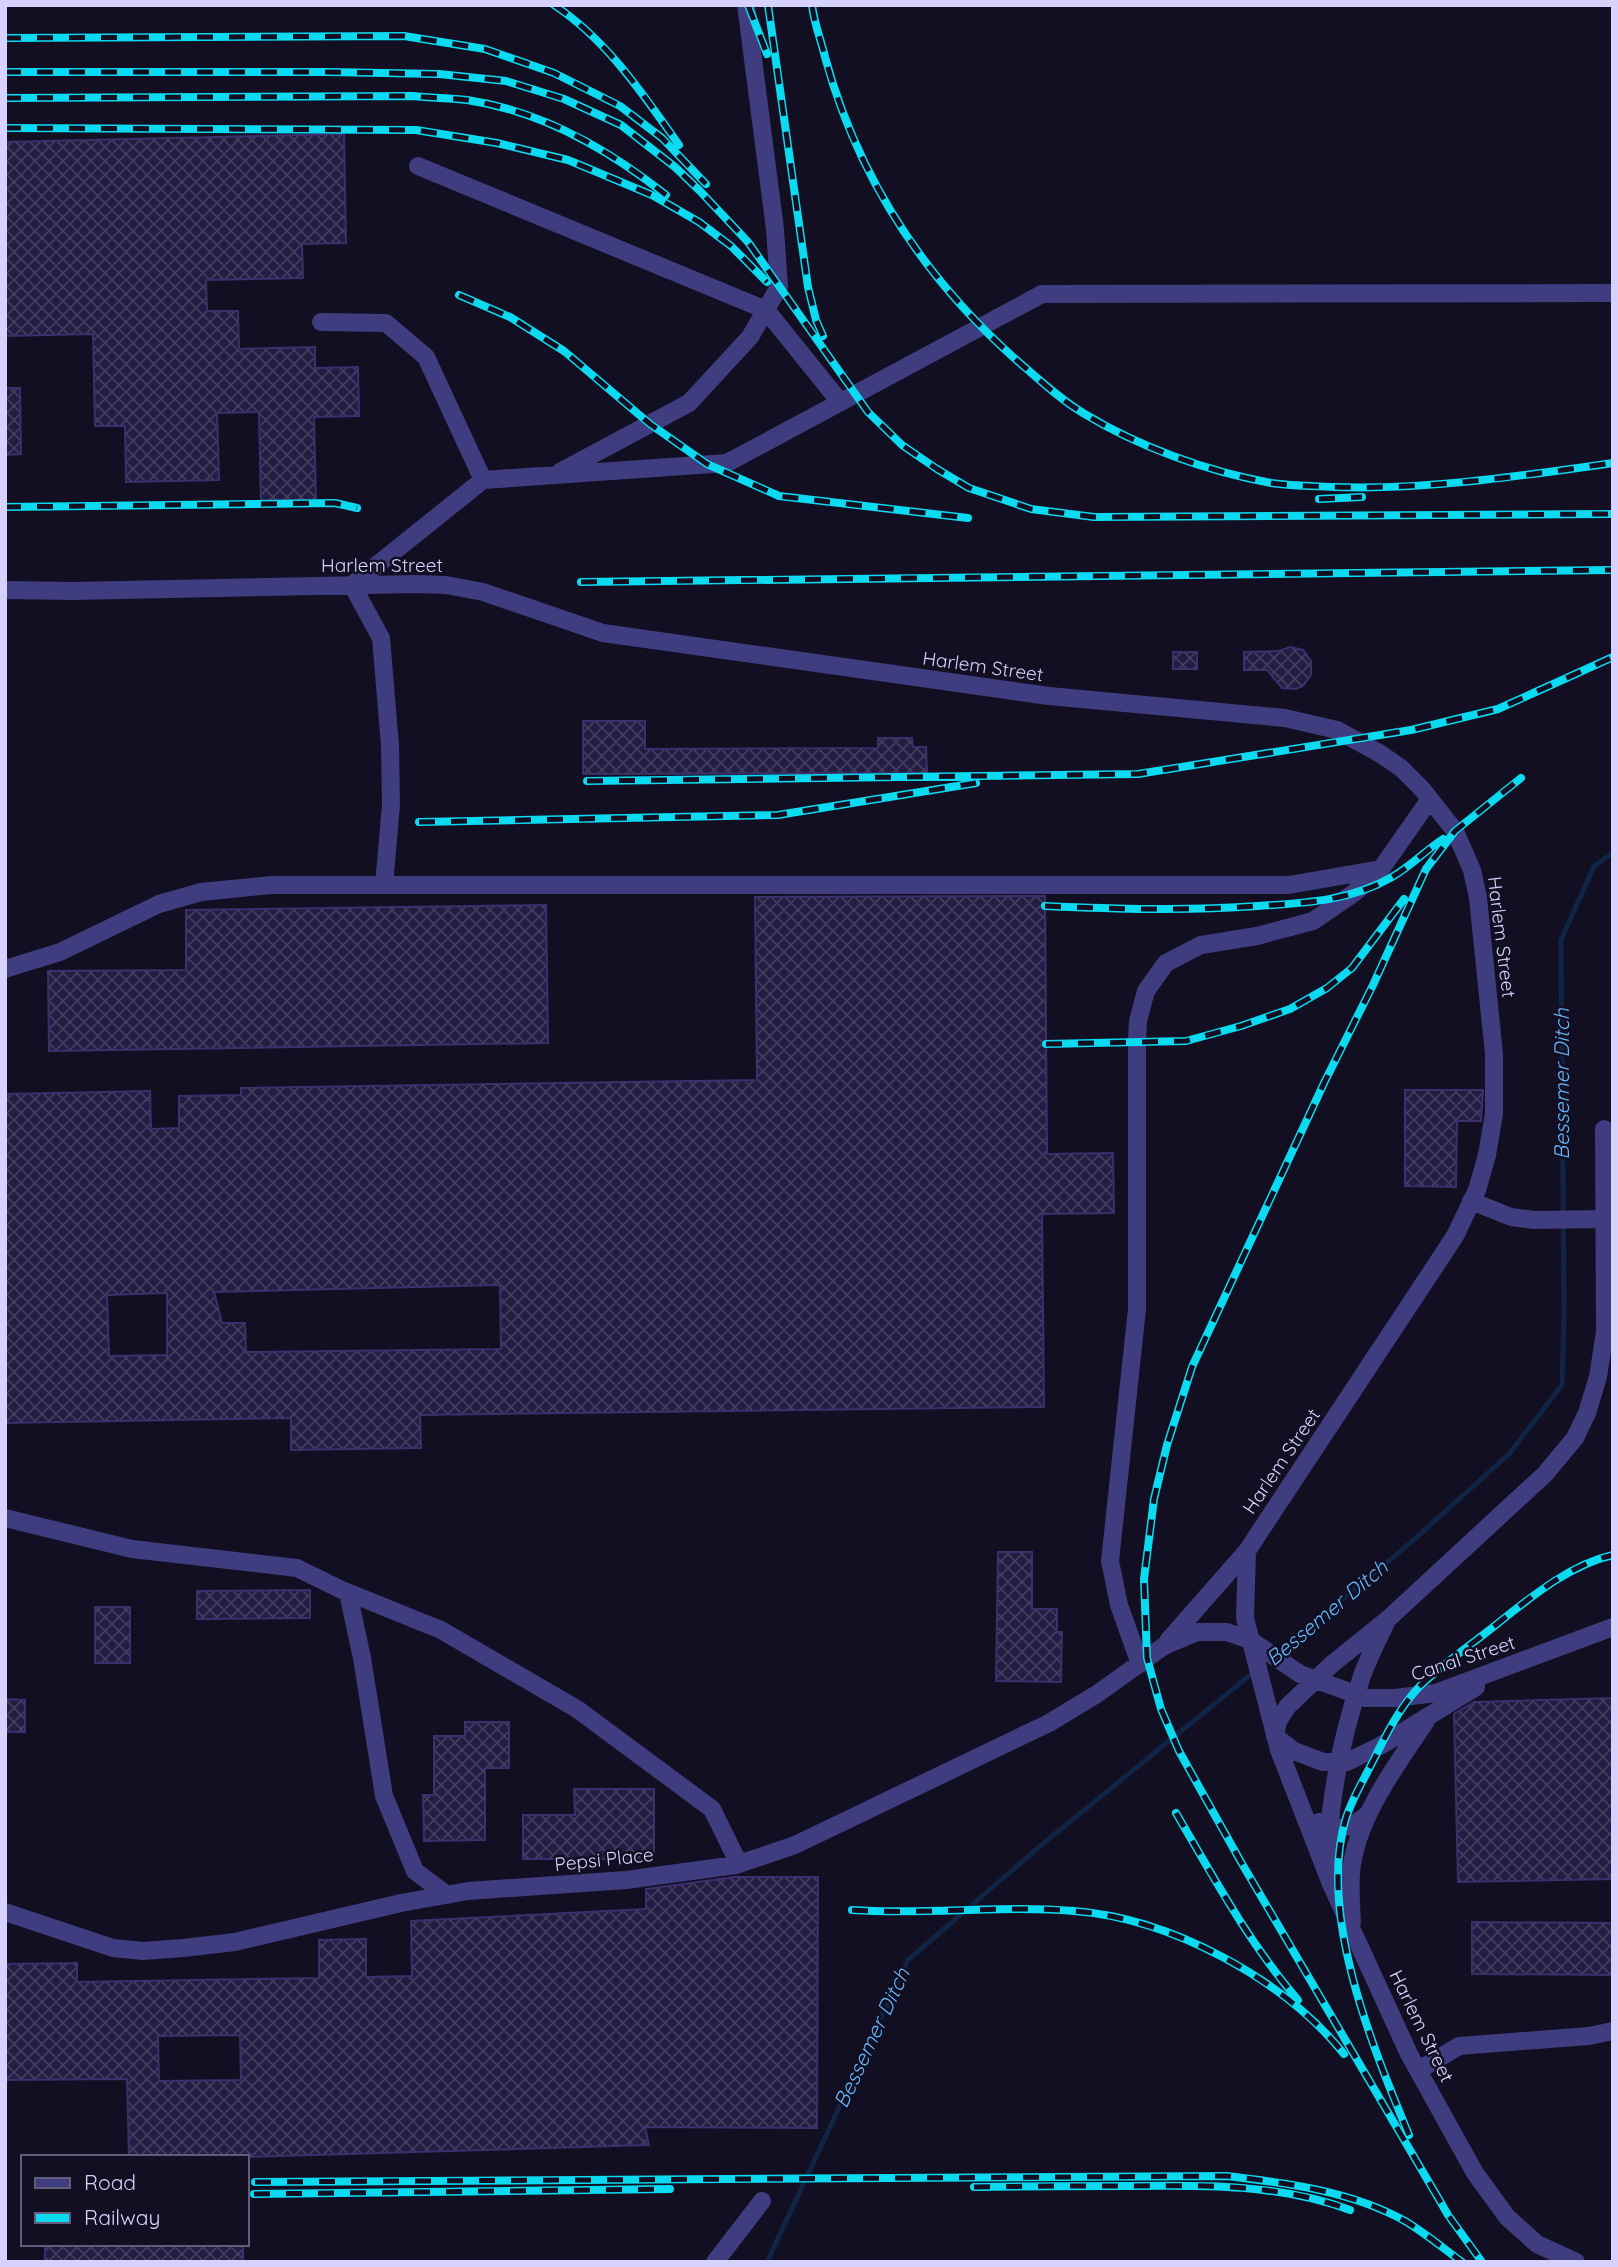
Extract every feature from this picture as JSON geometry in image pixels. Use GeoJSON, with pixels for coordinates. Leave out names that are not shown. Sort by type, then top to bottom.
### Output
{"type":"FeatureCollection","features":[{"type":"Feature","properties":{"kind":"lane"},"geometry":{"type":"LineString","coordinates":[[555,475],[690,403],[750,337],[779,287],[775,229],[746,5]]}},
{"type":"Feature","properties":{"kind":"lane"},"geometry":{"type":"LineString","coordinates":[[418,166],[765,310],[840,402]]}},
{"type":"Feature","properties":{"kind":"lane"},"geometry":{"type":"LineString","coordinates":[[384,885],[391,804],[390,746],[381,638],[352,585],[483,480],[727,463],[1042,294],[1613,293]]}},
{"type":"Feature","properties":{"kind":"lane"},"geometry":{"type":"LineString","coordinates":[[321,322],[386,323],[426,357],[483,480]]}},
{"type":"Feature","properties":{"kind":"lane","name":"Harlem Street"},"geometry":{"type":"LineString","coordinates":[[5,590],[87,591],[426,584],[484,592],[603,633],[1049,696],[1285,718],[1336,730],[1401,768],[1455,831],[1472,870],[1487,970],[1494,1054],[1494,1114],[1487,1155],[1455,1236],[1247,1551],[1245,1618],[1275,1736],[1304,1814],[1352,1929],[1419,2070],[1475,2173],[1507,2217],[1537,2244],[1576,2262]]}},
{"type":"Feature","properties":{"kind":"lane"},"geometry":{"type":"LineString","coordinates":[[1140,1664],[1119,1605],[1110,1561],[1136,1309],[1137,1041],[1138,1021],[1146,991],[1166,962],[1201,945],[1257,936],[1314,921],[1354,893],[1381,869],[1430,799]]}},
{"type":"Feature","properties":{"kind":"lane"},"geometry":{"type":"LineString","coordinates":[[5,969],[60,952],[159,904],[201,892],[272,886],[1289,885],[1381,869]]}},
{"type":"Feature","properties":{"kind":"lane"},"geometry":{"type":"LineString","coordinates":[[1509,1666],[1380,1746],[1347,1762],[1323,1762],[1294,1751],[1275,1736],[1278,1721],[1288,1706],[1388,1619],[1545,1474],[1575,1438],[1587,1413],[1598,1377],[1605,1331],[1604,1129]]}},
{"type":"Feature","properties":{"kind":"lane"},"geometry":{"type":"LineString","coordinates":[[1471,1201],[1511,1217],[1534,1220],[1604,1219]]}},
{"type":"Feature","properties":{"kind":"lane"},"geometry":{"type":"LineString","coordinates":[[5,1518],[132,1549],[297,1568],[342,1590],[441,1630],[577,1709],[712,1809],[739,1864]]}},
{"type":"Feature","properties":{"kind":"lane"},"geometry":{"type":"LineString","coordinates":[[1164,1646],[1247,1551]]}},
{"type":"Feature","properties":{"kind":"lane"},"geometry":{"type":"LineString","coordinates":[[342,1590],[348,1592],[362,1658],[384,1796],[415,1871],[447,1895]]}},
{"type":"Feature","properties":{"kind":"lane"},"geometry":{"type":"LineString","coordinates":[[1327,1871],[1328,1826],[1338,1762],[1362,1677],[1388,1619]]}},
{"type":"Feature","properties":{"kind":"lane","name":"Canal Street"},"geometry":{"type":"LineString","coordinates":[[1250,1640],[1293,1670],[1356,1695],[1366,1698],[1412,1697],[1436,1693],[1613,1627]]}},
{"type":"Feature","properties":{"kind":"lane"},"geometry":{"type":"LineString","coordinates":[[1164,1646],[1197,1632],[1227,1632],[1250,1640]]}},
{"type":"Feature","properties":{"kind":"lane","name":"Pepsi Place"},"geometry":{"type":"LineString","coordinates":[[5,1912],[113,1948],[143,1951],[235,1942],[401,1903],[468,1891],[626,1881],[739,1864],[796,1845],[1049,1723],[1164,1646]]}},
{"type":"Feature","properties":{"kind":"lane"},"geometry":{"type":"LineString","coordinates":[[1352,1929],[1351,1871],[1358,1840],[1368,1814],[1430,1715]]}},
{"type":"Feature","properties":{"kind":"lane"},"geometry":{"type":"LineString","coordinates":[[1304,1814],[1328,1826],[1344,1828],[1358,1823],[1368,1814]]}},
{"type":"Feature","properties":{"kind":"lane"},"geometry":{"type":"LineString","coordinates":[[1419,2070],[1459,2046],[1589,2036],[1613,2031]]}},
{"type":"Feature","properties":{"kind":"lane"},"geometry":{"type":"LineString","coordinates":[[715,2262],[762,2201]]}},
{"type":"Feature","properties":{"kind":"building"},"geometry":{"type":"Polygon","coordinates":[[[344,134],[346,243],[302,244],[303,278],[206,280],[207,311],[238,311],[239,349],[315,347],[315,368],[358,367],[359,416],[314,417],[316,503],[261,504],[259,412],[217,413],[219,480],[126,482],[125,426],[95,426],[93,334],[5,336],[5,142],[344,134]]]}},
{"type":"Feature","properties":{"kind":"building"},"geometry":{"type":"Polygon","coordinates":[[[5,388],[20,388],[21,454],[5,455],[5,388]]]}},
{"type":"Feature","properties":{"kind":"building"},"geometry":{"type":"Polygon","coordinates":[[[1290,647],[1303,650],[1311,661],[1311,675],[1303,686],[1296,689],[1282,688],[1267,670],[1244,670],[1244,652],[1279,651],[1290,647]]]}},
{"type":"Feature","properties":{"kind":"building"},"geometry":{"type":"Polygon","coordinates":[[[1173,652],[1197,652],[1197,669],[1173,669],[1173,652]]]}},
{"type":"Feature","properties":{"kind":"building"},"geometry":{"type":"Polygon","coordinates":[[[583,721],[645,721],[645,749],[878,748],[878,738],[912,738],[913,747],[926,747],[927,773],[583,774],[583,721]]]}},
{"type":"Feature","properties":{"kind":"building"},"geometry":{"type":"Polygon","coordinates":[[[1045,896],[1047,1154],[1113,1153],[1114,1213],[1042,1214],[1044,1407],[420,1415],[421,1448],[291,1450],[291,1418],[5,1423],[5,1094],[150,1091],[151,1129],[179,1128],[179,1096],[241,1095],[241,1088],[757,1080],[755,897],[1045,896]],[[500,1285],[214,1292],[222,1323],[245,1323],[246,1352],[501,1349],[500,1285]],[[167,1293],[107,1295],[109,1356],[167,1355],[167,1293]]]}},
{"type":"Feature","properties":{"kind":"building"},"geometry":{"type":"Polygon","coordinates":[[[546,905],[548,1043],[49,1051],[48,971],[186,970],[186,910],[546,905]]]}},
{"type":"Feature","properties":{"kind":"building"},"geometry":{"type":"Polygon","coordinates":[[[1405,1090],[1483,1090],[1481,1121],[1457,1121],[1456,1187],[1405,1186],[1405,1090]]]}},
{"type":"Feature","properties":{"kind":"building"},"geometry":{"type":"Polygon","coordinates":[[[998,1552],[1032,1552],[1032,1609],[1057,1609],[1057,1632],[1062,1632],[1061,1682],[996,1681],[998,1552]]]}},
{"type":"Feature","properties":{"kind":"building"},"geometry":{"type":"Polygon","coordinates":[[[310,1590],[310,1618],[197,1619],[197,1591],[310,1590]]]}},
{"type":"Feature","properties":{"kind":"building"},"geometry":{"type":"Polygon","coordinates":[[[95,1607],[130,1607],[130,1663],[95,1663],[95,1607]]]}},
{"type":"Feature","properties":{"kind":"building"},"geometry":{"type":"Polygon","coordinates":[[[1613,1698],[1613,1879],[1458,1882],[1454,1714],[1474,1702],[1613,1698]]]}},
{"type":"Feature","properties":{"kind":"building"},"geometry":{"type":"Polygon","coordinates":[[[5,1699],[25,1700],[25,1732],[5,1732],[5,1699]]]}},
{"type":"Feature","properties":{"kind":"building"},"geometry":{"type":"Polygon","coordinates":[[[465,1722],[509,1722],[509,1768],[485,1768],[485,1840],[424,1841],[423,1795],[434,1795],[434,1736],[465,1736],[465,1722]]]}},
{"type":"Feature","properties":{"kind":"building"},"geometry":{"type":"Polygon","coordinates":[[[574,1789],[654,1789],[654,1859],[523,1859],[523,1815],[575,1815],[574,1789]]]}},
{"type":"Feature","properties":{"kind":"building"},"geometry":{"type":"Polygon","coordinates":[[[734,1877],[818,1877],[817,2128],[645,2127],[649,2145],[248,2157],[129,2155],[127,2079],[5,2080],[5,1964],[77,1963],[77,1982],[319,1978],[319,1940],[366,1939],[366,1977],[412,1976],[411,1921],[646,1909],[646,1889],[734,1877]],[[240,2035],[158,2036],[159,2081],[241,2080],[240,2035]]]}},
{"type":"Feature","properties":{"kind":"building"},"geometry":{"type":"Polygon","coordinates":[[[1472,1922],[1613,1923],[1613,1975],[1472,1974],[1472,1922]]]}},
{"type":"Feature","properties":{"kind":"building"},"geometry":{"type":"Polygon","coordinates":[[[45,2246],[243,2246],[243,2262],[45,2262],[45,2246]]]}},
{"type":"Feature","properties":{"kind":"waterway","name":"Bessemer Ditch"},"geometry":{"type":"LineString","coordinates":[[1276,1654],[1408,1545],[1509,1454],[1562,1385],[1564,1315],[1561,940],[1594,866],[1613,853]]}},
{"type":"Feature","properties":{"kind":"waterway","name":"Bessemer Ditch"},"geometry":{"type":"LineString","coordinates":[[767,2262],[908,1960],[1045,1842],[1255,1671]]}},
{"type":"Feature","properties":{"kind":"railway"},"geometry":{"type":"LineString","coordinates":[[554,5],[591,34],[607,51],[638,88],[679,145]]}},
{"type":"Feature","properties":{"kind":"railway"},"geometry":{"type":"LineString","coordinates":[[748,5],[767,54]]}},
{"type":"Feature","properties":{"kind":"railway"},"geometry":{"type":"LineString","coordinates":[[768,5],[808,287],[823,336]]}},
{"type":"Feature","properties":{"kind":"railway"},"geometry":{"type":"LineString","coordinates":[[812,5],[839,100],[855,142],[897,220],[922,257],[980,325],[1013,357],[1083,413],[1127,437],[1198,465],[1287,485],[1369,487],[1439,484],[1613,463]]}},
{"type":"Feature","properties":{"kind":"railway"},"geometry":{"type":"LineString","coordinates":[[5,38],[404,36],[485,49],[554,73],[620,106],[662,138],[706,184]]}},
{"type":"Feature","properties":{"kind":"railway"},"geometry":{"type":"LineString","coordinates":[[5,72],[439,74],[506,81],[564,99],[621,125],[675,167],[700,191],[748,242],[868,412],[902,445],[969,488],[1031,509],[1094,517],[1613,514]]}},
{"type":"Feature","properties":{"kind":"railway"},"geometry":{"type":"LineString","coordinates":[[5,98],[413,96],[467,100],[522,113],[573,134],[621,162],[666,195]]}},
{"type":"Feature","properties":{"kind":"railway"},"geometry":{"type":"LineString","coordinates":[[5,128],[416,130],[497,143],[568,160],[652,195],[699,222],[731,246],[767,282]]}},
{"type":"Feature","properties":{"kind":"railway"},"geometry":{"type":"LineString","coordinates":[[459,295],[510,317],[564,351],[650,424],[707,464],[779,496],[968,518]]}},
{"type":"Feature","properties":{"kind":"railway"},"geometry":{"type":"LineString","coordinates":[[1319,499],[1362,497]]}},
{"type":"Feature","properties":{"kind":"railway"},"geometry":{"type":"LineString","coordinates":[[5,507],[335,503],[357,508]]}},
{"type":"Feature","properties":{"kind":"railway"},"geometry":{"type":"LineString","coordinates":[[581,582],[1613,570]]}},
{"type":"Feature","properties":{"kind":"railway"},"geometry":{"type":"LineString","coordinates":[[587,781],[1138,774],[1411,730],[1498,709],[1613,657]]}},
{"type":"Feature","properties":{"kind":"railway"},"geometry":{"type":"LineString","coordinates":[[1437,2196],[1179,1751],[1161,1709],[1147,1658],[1144,1579],[1154,1499],[1167,1445],[1192,1367],[1325,1081],[1426,869],[1455,831],[1521,778]]}},
{"type":"Feature","properties":{"kind":"railway"},"geometry":{"type":"LineString","coordinates":[[419,822],[778,815],[976,783]]}},
{"type":"Feature","properties":{"kind":"railway"},"geometry":{"type":"LineString","coordinates":[[1045,906],[1205,909],[1310,902],[1344,896],[1376,885],[1392,877],[1443,839]]}},
{"type":"Feature","properties":{"kind":"railway"},"geometry":{"type":"LineString","coordinates":[[1046,1044],[1186,1041],[1290,1009],[1327,988],[1352,968],[1404,899]]}},
{"type":"Feature","properties":{"kind":"railway"},"geometry":{"type":"LineString","coordinates":[[1409,2135],[1366,2022],[1344,1937],[1339,1895],[1339,1855],[1346,1818],[1358,1789],[1394,1721],[1421,1685],[1544,1588],[1577,1568],[1613,1555]]}},
{"type":"Feature","properties":{"kind":"railway"},"geometry":{"type":"LineString","coordinates":[[1176,1813],[1248,1933],[1298,2000]]}},
{"type":"Feature","properties":{"kind":"railway"},"geometry":{"type":"LineString","coordinates":[[852,1910],[1046,1909],[1111,1916],[1148,1926],[1222,1957],[1258,1978],[1290,2001],[1344,2054]]}},
{"type":"Feature","properties":{"kind":"railway"},"geometry":{"type":"LineString","coordinates":[[255,2182],[1227,2176],[1295,2185],[1363,2202],[1405,2221],[1462,2262]]}},
{"type":"Feature","properties":{"kind":"railway"},"geometry":{"type":"LineString","coordinates":[[974,2187],[1242,2188],[1297,2195],[1350,2210]]}},
{"type":"Feature","properties":{"kind":"railway"},"geometry":{"type":"LineString","coordinates":[[254,2194],[670,2189]]}},
{"type":"Feature","properties":{"kind":"railway"},"geometry":{"type":"LineString","coordinates":[[1433,2189],[1482,2262]]}}]}
